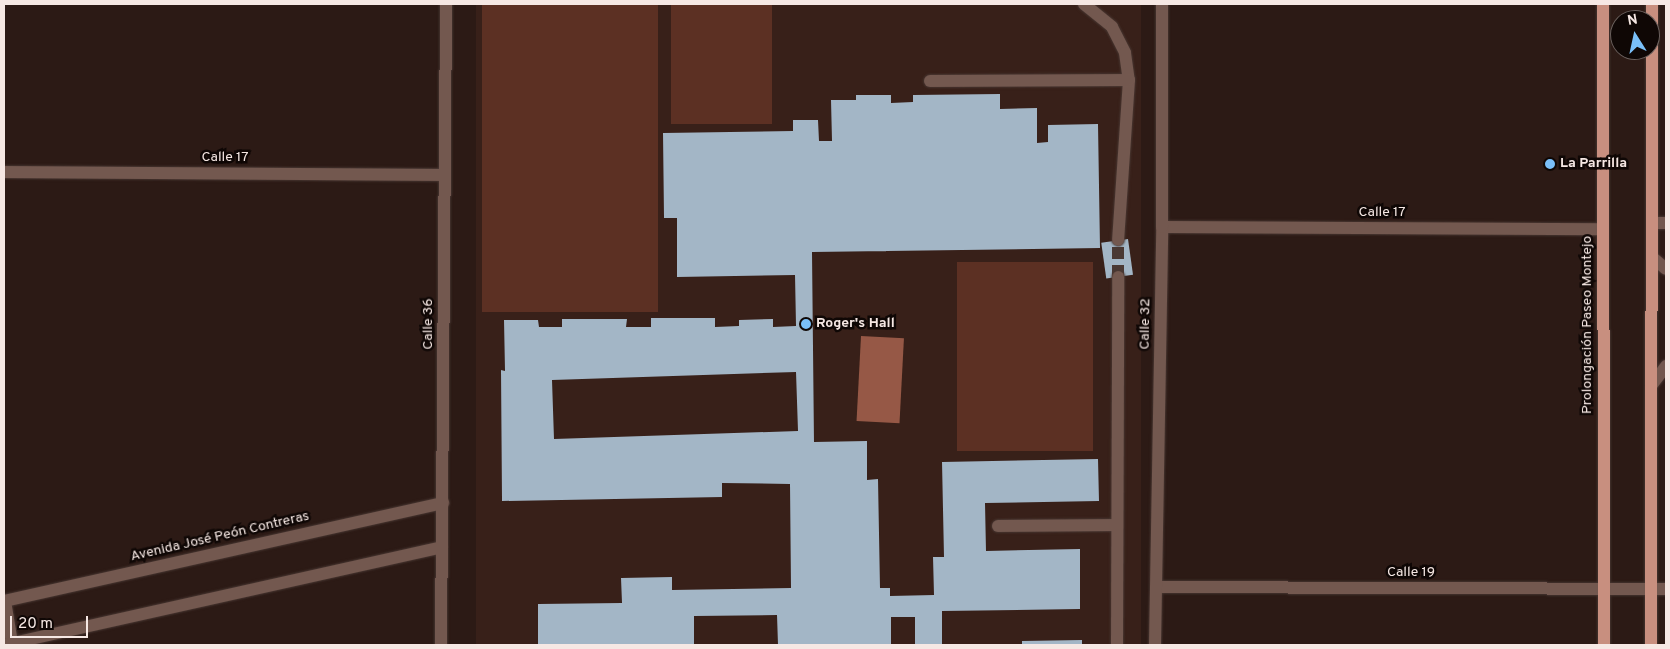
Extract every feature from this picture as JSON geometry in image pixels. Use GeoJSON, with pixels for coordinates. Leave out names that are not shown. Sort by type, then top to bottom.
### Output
{"type":"FeatureCollection","features":[{"type":"Feature","properties":{"kind":"main road","name":"Prolongación Paseo Montejo"},"geometry":{"type":"LineString","coordinates":[[1603,4],[1604,645]]}},
{"type":"Feature","properties":{"kind":"main road"},"geometry":{"type":"LineString","coordinates":[[1651,645],[1652,4]]}},
{"type":"Feature","properties":{"kind":"street","name":"Calle 36"},"geometry":{"type":"LineString","coordinates":[[441,645],[446,4]]}},
{"type":"Feature","properties":{"kind":"street"},"geometry":{"type":"LineString","coordinates":[[1084,4],[1112,28],[1125,53],[1129,80],[1118,240]]}},
{"type":"Feature","properties":{"kind":"street","name":"Calle 32"},"geometry":{"type":"LineString","coordinates":[[1155,645],[1162,226],[1162,4]]}},
{"type":"Feature","properties":{"kind":"street"},"geometry":{"type":"LineString","coordinates":[[930,81],[1129,80]]}},
{"type":"Feature","properties":{"kind":"street","name":"Calle 17"},"geometry":{"type":"LineString","coordinates":[[4,172],[445,175]]}},
{"type":"Feature","properties":{"kind":"street"},"geometry":{"type":"LineString","coordinates":[[1652,223],[1666,223]]}},
{"type":"Feature","properties":{"kind":"street","name":"Calle 17"},"geometry":{"type":"LineString","coordinates":[[1162,226],[1602,229]]}},
{"type":"Feature","properties":{"kind":"street"},"geometry":{"type":"LineString","coordinates":[[1652,257],[1666,269]]}},
{"type":"Feature","properties":{"kind":"street"},"geometry":{"type":"LineString","coordinates":[[1117,645],[1118,277]]}},
{"type":"Feature","properties":{"kind":"street"},"geometry":{"type":"LineString","coordinates":[[1651,386],[1666,366]]}},
{"type":"Feature","properties":{"kind":"street","name":"Avenida José Peón Contreras"},"geometry":{"type":"LineString","coordinates":[[5,601],[443,503]]}},
{"type":"Feature","properties":{"kind":"street"},"geometry":{"type":"LineString","coordinates":[[998,526],[1116,525]]}},
{"type":"Feature","properties":{"kind":"street"},"geometry":{"type":"LineString","coordinates":[[5,601],[8,644],[442,547]]}},
{"type":"Feature","properties":{"kind":"street","name":"Calle 19"},"geometry":{"type":"LineString","coordinates":[[1156,587],[1666,589]]}},
{"type":"Feature","properties":{"kind":"shaded area","name":"Roger's Hall"},"geometry":{"type":"Polygon","coordinates":[[[476,4],[1141,4],[1141,645],[476,645],[476,4]]]}},
{"type":"Feature","properties":{"kind":"shaded area"},"geometry":{"type":"Polygon","coordinates":[[[482,4],[658,4],[658,312],[482,312],[482,4]]]}},
{"type":"Feature","properties":{"kind":"shaded area"},"geometry":{"type":"Polygon","coordinates":[[[671,4],[772,4],[772,124],[671,124],[671,4]]]}},
{"type":"Feature","properties":{"kind":"shaded area"},"geometry":{"type":"Polygon","coordinates":[[[957,262],[1093,262],[1093,451],[957,451],[957,262]]]}},
{"type":"Feature","properties":{"kind":"shaded area"},"geometry":{"type":"Polygon","coordinates":[[[861,336],[904,338],[899,423],[857,421],[861,336]]]}},
{"type":"Feature","properties":{"kind":"building"},"geometry":{"type":"Polygon","coordinates":[[[1000,94],[1000,109],[1037,108],[1037,143],[1048,142],[1048,125],[1098,124],[1100,248],[812,252],[814,442],[867,441],[867,480],[878,479],[880,588],[890,588],[890,596],[934,595],[933,557],[944,557],[942,462],[1098,459],[1099,501],[985,503],[986,551],[1080,549],[1080,609],[942,611],[942,645],[915,645],[915,617],[891,617],[891,645],[778,645],[777,615],[694,616],[694,645],[538,645],[538,604],[622,603],[621,578],[672,577],[672,590],[791,588],[790,484],[722,483],[722,497],[502,501],[501,370],[505,371],[504,320],[538,320],[539,327],[562,327],[562,319],[627,319],[626,327],[651,327],[651,318],[715,318],[715,327],[739,326],[739,320],[773,319],[773,327],[796,326],[795,275],[677,277],[677,218],[664,218],[663,133],[793,131],[793,120],[818,120],[819,141],[832,141],[831,100],[856,100],[856,95],[891,95],[891,103],[913,102],[913,95],[1000,94]],[[796,372],[552,380],[554,439],[798,431],[796,372]]]}},
{"type":"Feature","properties":{"kind":"building"},"geometry":{"type":"Polygon","coordinates":[[[1128,239],[1133,275],[1106,278],[1101,243],[1128,239]]]}},
{"type":"Feature","properties":{"kind":"building"},"geometry":{"type":"Polygon","coordinates":[[[1082,640],[1082,645],[1022,645],[1022,641],[1082,640]]]}},
{"type":"Feature","properties":{"kind":"tunnel"},"geometry":{"type":"LineString","coordinates":[[1118,240],[1118,277]]}},
{"type":"Feature","properties":{"kind":"place","name":"La Parrilla"},"geometry":{"type":"Point","coordinates":[1550,164]}},
{"type":"Feature","properties":{"kind":"place","name":"Roger's Hall"},"geometry":{"type":"Point","coordinates":[806,324]}}]}
